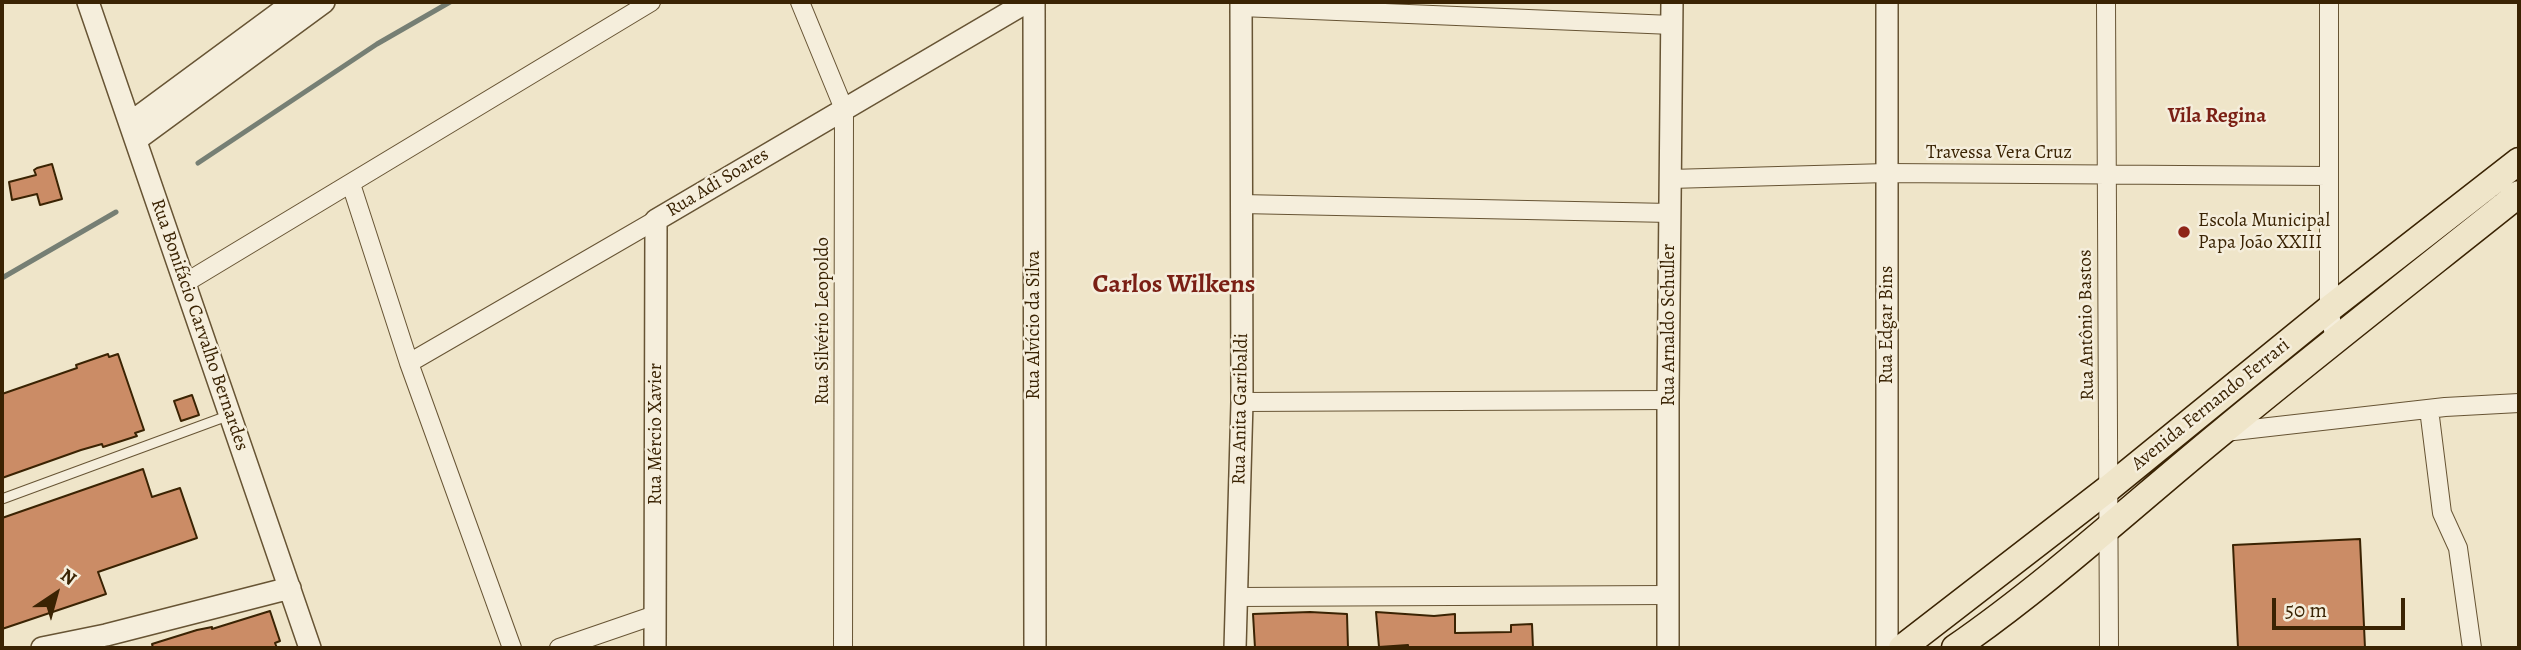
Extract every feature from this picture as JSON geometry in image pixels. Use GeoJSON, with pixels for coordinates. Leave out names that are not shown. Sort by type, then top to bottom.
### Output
{"type":"FeatureCollection","features":[{"type":"Feature","properties":{"kind":"main road","name":"Avenida Fernando Ferrari"},"geometry":{"type":"LineString","coordinates":[[1902,648],[2109,488],[2329,309],[2519,161]]}},
{"type":"Feature","properties":{"kind":"main road","name":"Avenida Fernando Ferrari"},"geometry":{"type":"LineString","coordinates":[[1955,648],[1985,628],[2109,528],[2221,432],[2519,194]]}},
{"type":"Feature","properties":{"kind":"street","name":"Rua Bonifácio Carvalho Bernardes"},"geometry":{"type":"LineString","coordinates":[[88,2],[310,648]]}},
{"type":"Feature","properties":{"kind":"street"},"geometry":{"type":"LineString","coordinates":[[133,132],[295,2]]}},
{"type":"Feature","properties":{"kind":"street"},"geometry":{"type":"LineString","coordinates":[[133,132],[324,2]]}},
{"type":"Feature","properties":{"kind":"street"},"geometry":{"type":"LineString","coordinates":[[185,283],[651,2]]}},
{"type":"Feature","properties":{"kind":"street","name":"Rua Silvério Leopoldo"},"geometry":{"type":"LineString","coordinates":[[800,2],[844,109],[843,648]]}},
{"type":"Feature","properties":{"kind":"street","name":"Rua Adi Soares"},"geometry":{"type":"LineString","coordinates":[[409,363],[1027,2]]}},
{"type":"Feature","properties":{"kind":"street","name":"Rua Alvício da Silva"},"geometry":{"type":"LineString","coordinates":[[1034,2],[1035,648]]}},
{"type":"Feature","properties":{"kind":"street","name":"Rua Arnaldo Schuller"},"geometry":{"type":"LineString","coordinates":[[1668,648],[1672,2]]}},
{"type":"Feature","properties":{"kind":"street","name":"Rua Edgar Bins"},"geometry":{"type":"LineString","coordinates":[[1887,2],[1887,648]]}},
{"type":"Feature","properties":{"kind":"street","name":"Rua Antônio Bastos"},"geometry":{"type":"LineString","coordinates":[[2106,2],[2109,648]]}},
{"type":"Feature","properties":{"kind":"street"},"geometry":{"type":"LineString","coordinates":[[2329,2],[2329,309],[2335,340]]}},
{"type":"Feature","properties":{"kind":"street"},"geometry":{"type":"LineString","coordinates":[[1241,4],[1672,25]]}},
{"type":"Feature","properties":{"kind":"street","name":"Rua Anita Garibaldi"},"geometry":{"type":"LineString","coordinates":[[1236,648],[1242,402],[1241,4]]}},
{"type":"Feature","properties":{"kind":"street","name":"Travessa Vera Cruz"},"geometry":{"type":"LineString","coordinates":[[1670,179],[1887,173],[2328,176]]}},
{"type":"Feature","properties":{"kind":"street"},"geometry":{"type":"LineString","coordinates":[[351,184],[409,363],[512,648]]}},
{"type":"Feature","properties":{"kind":"street"},"geometry":{"type":"LineString","coordinates":[[1241,204],[1670,213]]}},
{"type":"Feature","properties":{"kind":"street","name":"Rua Mércio Xavier"},"geometry":{"type":"LineString","coordinates":[[655,648],[656,220]]}},
{"type":"Feature","properties":{"kind":"street"},"geometry":{"type":"LineString","coordinates":[[1242,402],[1668,400]]}},
{"type":"Feature","properties":{"kind":"street"},"geometry":{"type":"LineString","coordinates":[[2221,432],[2519,402]]}},
{"type":"Feature","properties":{"kind":"street"},"geometry":{"type":"LineString","coordinates":[[2430,409],[2442,513],[2458,548],[2472,648]]}},
{"type":"Feature","properties":{"kind":"street"},"geometry":{"type":"LineString","coordinates":[[42,648],[108,641],[290,588]]}},
{"type":"Feature","properties":{"kind":"street"},"geometry":{"type":"LineString","coordinates":[[1237,597],[1667,596]]}},
{"type":"Feature","properties":{"kind":"street"},"geometry":{"type":"LineString","coordinates":[[559,648],[655,615]]}},
{"type":"Feature","properties":{"kind":"lane"},"geometry":{"type":"LineString","coordinates":[[2,499],[230,415]]}},
{"type":"Feature","properties":{"kind":"building"},"geometry":{"type":"Polygon","coordinates":[[[52,164],[62,199],[40,205],[37,194],[12,200],[9,182],[36,175],[34,170],[52,164]]]}},
{"type":"Feature","properties":{"kind":"building"},"geometry":{"type":"Polygon","coordinates":[[[108,354],[109,357],[118,354],[144,430],[135,433],[137,436],[103,447],[102,444],[81,450],[2,478],[2,394],[77,368],[76,365],[108,354]]]}},
{"type":"Feature","properties":{"kind":"building"},"geometry":{"type":"Polygon","coordinates":[[[192,395],[199,415],[181,421],[174,401],[192,395]]]}},
{"type":"Feature","properties":{"kind":"building"},"geometry":{"type":"Polygon","coordinates":[[[143,469],[152,497],[180,488],[197,538],[98,572],[106,594],[2,629],[2,518],[143,469]]]}},
{"type":"Feature","properties":{"kind":"building"},"geometry":{"type":"Polygon","coordinates":[[[2360,539],[2365,648],[2238,648],[2233,545],[2360,539]]]}},
{"type":"Feature","properties":{"kind":"building"},"geometry":{"type":"Polygon","coordinates":[[[270,611],[280,641],[275,643],[277,648],[153,648],[152,644],[270,611]]]}},
{"type":"Feature","properties":{"kind":"building"},"geometry":{"type":"Polygon","coordinates":[[[1376,612],[1434,616],[1455,614],[1455,633],[1511,632],[1511,625],[1532,624],[1533,648],[1408,648],[1408,645],[1379,647],[1376,612]]]}},
{"type":"Feature","properties":{"kind":"building"},"geometry":{"type":"Polygon","coordinates":[[[1253,614],[1347,614],[1348,648],[1255,648],[1253,614]]]}},
{"type":"Feature","properties":{"kind":"waterway"},"geometry":{"type":"LineString","coordinates":[[198,163],[377,44],[450,2]]}},
{"type":"Feature","properties":{"kind":"waterway"},"geometry":{"type":"LineString","coordinates":[[2,278],[116,212]]}},
{"type":"Feature","properties":{"kind":"place","name":"Escola Municipal Papa João XXIII"},"geometry":{"type":"Point","coordinates":[2184,232]}},
{"type":"Feature","properties":{"kind":"district","name":"Vila Regina"},"geometry":{"type":"Point","coordinates":[2217,117]}},
{"type":"Feature","properties":{"kind":"district","name":"Carlos Wilkens"},"geometry":{"type":"Point","coordinates":[1174,286]}}]}
